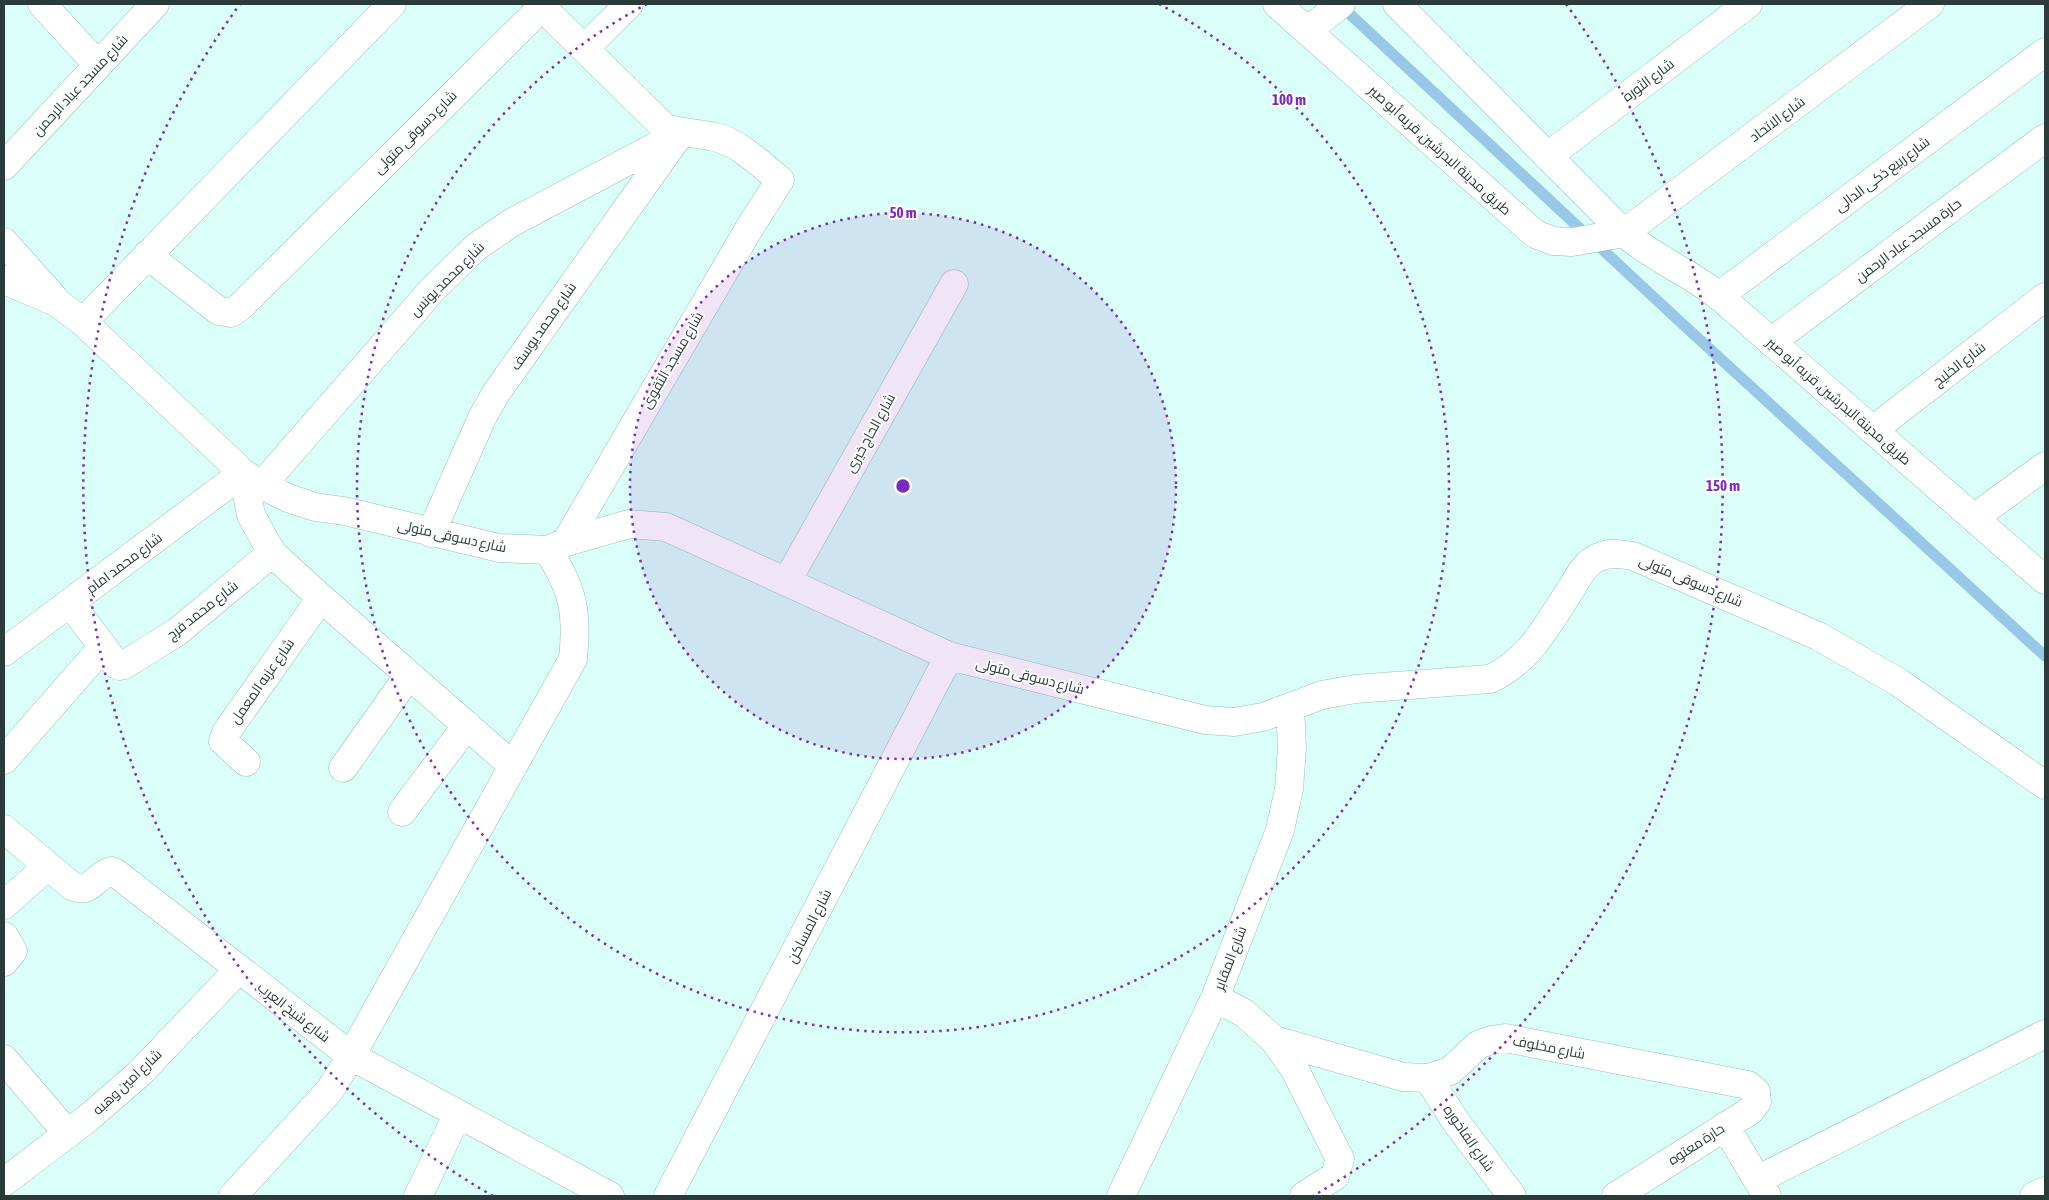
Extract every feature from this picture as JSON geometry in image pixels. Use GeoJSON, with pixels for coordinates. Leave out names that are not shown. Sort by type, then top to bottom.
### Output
{"type":"FeatureCollection","features":[{"type":"Feature","properties":{"kind":"street"},"geometry":{"type":"LineString","coordinates":[[42,4],[98,65]]}},
{"type":"Feature","properties":{"kind":"street","name":"شارع مسجد عباد الرحمن"},"geometry":{"type":"LineString","coordinates":[[4,166],[155,4]]}},
{"type":"Feature","properties":{"kind":"street"},"geometry":{"type":"LineString","coordinates":[[83,322],[392,4]]}},
{"type":"Feature","properties":{"kind":"street"},"geometry":{"type":"LineString","coordinates":[[585,48],[629,4]]}},
{"type":"Feature","properties":{"kind":"street","name":"طريق مدينة البدرشين, قريه أبو صير"},"geometry":{"type":"LineString","coordinates":[[1277,4],[1324,17],[1535,234],[1553,242],[1572,242],[1612,236],[1641,247],[1697,280],[1719,296],[2045,580]]}},
{"type":"Feature","properties":{"kind":"street","name":"طريق مدينة البدرشين, قريه أبو صير"},"geometry":{"type":"LineString","coordinates":[[1397,4],[1548,156],[1612,236]]}},
{"type":"Feature","properties":{"kind":"street","name":"شارع الثوره"},"geometry":{"type":"LineString","coordinates":[[1548,156],[1748,4]]}},
{"type":"Feature","properties":{"kind":"street","name":"شارع الاتحاد"},"geometry":{"type":"LineString","coordinates":[[1612,236],[1930,4]]}},
{"type":"Feature","properties":{"kind":"street"},"geometry":{"type":"LineString","coordinates":[[542,5],[665,128],[681,133]]}},
{"type":"Feature","properties":{"kind":"street","name":"شارع دسوقى متولى"},"geometry":{"type":"LineString","coordinates":[[147,256],[219,310],[231,313],[240,307],[542,5]]}},
{"type":"Feature","properties":{"kind":"street","name":"شارع ربيع ذكى الدالى"},"geometry":{"type":"LineString","coordinates":[[1719,296],[2045,52]]}},
{"type":"Feature","properties":{"kind":"street","name":"شارع مسجد التقوى"},"geometry":{"type":"LineString","coordinates":[[557,546],[780,180],[732,143],[715,138],[681,133]]}},
{"type":"Feature","properties":{"kind":"street","name":"شارع محمد يونس"},"geometry":{"type":"LineString","coordinates":[[252,480],[432,290],[476,247],[511,223],[681,133]]}},
{"type":"Feature","properties":{"kind":"street","name":"شارع محمد يوسف"},"geometry":{"type":"LineString","coordinates":[[431,533],[482,418],[496,393],[681,133]]}},
{"type":"Feature","properties":{"kind":"street","name":"حارة مسجد عباد الرحمن"},"geometry":{"type":"LineString","coordinates":[[1772,342],[2045,138]]}},
{"type":"Feature","properties":{"kind":"street"},"geometry":{"type":"LineString","coordinates":[[4,242],[58,303]]}},
{"type":"Feature","properties":{"kind":"street","name":"شارع دسوقى متولى"},"geometry":{"type":"LineString","coordinates":[[4,280],[58,303],[83,322],[252,480],[288,498],[315,507],[344,511],[499,548],[557,546],[629,524],[666,526],[949,656],[1205,720],[1234,722],[1263,717],[1322,696],[1355,690],[1490,679],[1506,672],[1530,650],[1585,567],[1599,557],[1616,553],[1633,556],[1818,636],[1898,682],[2045,785]]}},
{"type":"Feature","properties":{"kind":"street","name":"شارع الحاج خيرى"},"geometry":{"type":"LineString","coordinates":[[787,581],[954,284]]}},
{"type":"Feature","properties":{"kind":"street","name":"شارع الخليج"},"geometry":{"type":"LineString","coordinates":[[1873,430],[2045,297]]}},
{"type":"Feature","properties":{"kind":"street"},"geometry":{"type":"LineString","coordinates":[[1974,518],[2045,466]]}},
{"type":"Feature","properties":{"kind":"street"},"geometry":{"type":"LineString","coordinates":[[252,480],[251,515],[272,553],[513,766]]}},
{"type":"Feature","properties":{"kind":"street","name":"شارع محمد امام"},"geometry":{"type":"LineString","coordinates":[[4,652],[70,603],[252,480]]}},
{"type":"Feature","properties":{"kind":"street"},"geometry":{"type":"LineString","coordinates":[[233,1196],[330,1090],[351,1056],[573,659],[576,630],[573,601],[563,574],[557,546]]}},
{"type":"Feature","properties":{"kind":"street","name":"شارع محمد فرج"},"geometry":{"type":"LineString","coordinates":[[70,603],[116,664],[119,666],[124,665],[177,632],[272,553]]}},
{"type":"Feature","properties":{"kind":"street","name":"شارع عزبه المعمل"},"geometry":{"type":"LineString","coordinates":[[246,762],[224,741],[227,731],[321,598]]}},
{"type":"Feature","properties":{"kind":"street"},"geometry":{"type":"LineString","coordinates":[[4,760],[103,647]]}},
{"type":"Feature","properties":{"kind":"street","name":"شارع المساكن"},"geometry":{"type":"LineString","coordinates":[[668,1196],[949,656]]}},
{"type":"Feature","properties":{"kind":"street"},"geometry":{"type":"LineString","coordinates":[[343,768],[409,675]]}},
{"type":"Feature","properties":{"kind":"street","name":"شارع المقابر"},"geometry":{"type":"LineString","coordinates":[[1121,1196],[1215,998],[1280,830],[1289,789],[1291,756],[1290,707]]}},
{"type":"Feature","properties":{"kind":"street"},"geometry":{"type":"LineString","coordinates":[[402,812],[467,725]]}},
{"type":"Feature","properties":{"kind":"street","name":"شارع شيخ العرب"},"geometry":{"type":"LineString","coordinates":[[4,829],[72,886],[80,890],[88,888],[105,873],[112,871],[117,874],[351,1056],[610,1196]]}},
{"type":"Feature","properties":{"kind":"street"},"geometry":{"type":"LineString","coordinates":[[4,905],[48,866]]}},
{"type":"Feature","properties":{"kind":"street"},"geometry":{"type":"LineString","coordinates":[[4,936],[13,951],[4,962]]}},
{"type":"Feature","properties":{"kind":"street","name":"شارع امين وهبه"},"geometry":{"type":"LineString","coordinates":[[4,1182],[68,1134],[140,1073],[239,969]]}},
{"type":"Feature","properties":{"kind":"street"},"geometry":{"type":"LineString","coordinates":[[1215,998],[1244,1013],[1274,1040],[1294,1068],[1340,1159],[1335,1176],[1304,1196]]}},
{"type":"Feature","properties":{"kind":"street"},"geometry":{"type":"LineString","coordinates":[[1725,1126],[1762,1188],[2045,1034]]}},
{"type":"Feature","properties":{"kind":"street","name":"شارع مخلوف"},"geometry":{"type":"LineString","coordinates":[[1274,1040],[1403,1077],[1428,1078],[1450,1071],[1478,1046],[1491,1040],[1505,1038],[1748,1085]]}},
{"type":"Feature","properties":{"kind":"street"},"geometry":{"type":"LineString","coordinates":[[4,1059],[68,1134]]}},
{"type":"Feature","properties":{"kind":"street","name":"شارع الفاخوره"},"geometry":{"type":"LineString","coordinates":[[1428,1078],[1461,1129],[1512,1196]]}},
{"type":"Feature","properties":{"kind":"street","name":"حارة معتوه"},"geometry":{"type":"LineString","coordinates":[[1616,1196],[1750,1111],[1757,1102],[1756,1092],[1748,1085]]}},
{"type":"Feature","properties":{"kind":"street"},"geometry":{"type":"LineString","coordinates":[[418,1196],[458,1114]]}},
{"type":"Feature","properties":{"kind":"street"},"geometry":{"type":"LineString","coordinates":[[2034,1196],[2045,1190]]}},
{"type":"Feature","properties":{"kind":"waterway"},"geometry":{"type":"LineString","coordinates":[[1339,4],[1676,318],[2045,656]]}}]}
